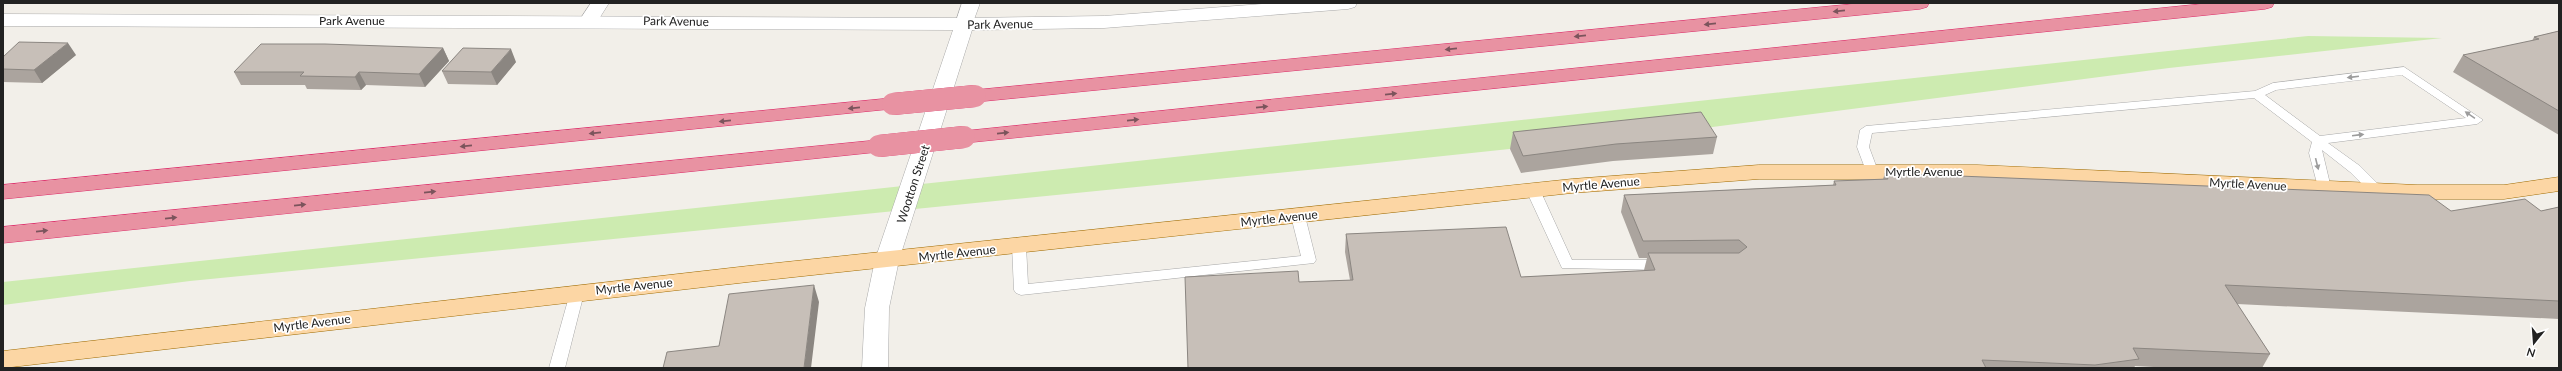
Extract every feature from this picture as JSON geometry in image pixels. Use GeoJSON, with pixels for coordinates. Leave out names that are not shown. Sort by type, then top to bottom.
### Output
{"type":"FeatureCollection","features":[{"type":"Feature","properties":{"kind":"highway"},"geometry":{"type":"LineString","coordinates":[[3,192],[1920,3]]}},
{"type":"Feature","properties":{"kind":"highway"},"geometry":{"type":"LineString","coordinates":[[3,235],[2265,3]]}},
{"type":"Feature","properties":{"kind":"main road","name":"Myrtle Avenue"},"geometry":{"type":"LineString","coordinates":[[3,360],[577,293],[1533,190],[1759,172],[1872,171],[2095,176],[2324,188],[2504,192],[2559,184]]}},
{"type":"Feature","properties":{"kind":"street"},"geometry":{"type":"LineString","coordinates":[[588,21],[600,3]]}},
{"type":"Feature","properties":{"kind":"street","name":"Wootton Street"},"geometry":{"type":"LineString","coordinates":[[875,368],[877,308],[887,260],[971,3]]}},
{"type":"Feature","properties":{"kind":"street","name":"Park Avenue"},"geometry":{"type":"LineString","coordinates":[[3,20],[588,21],[964,24],[1104,22],[1348,3]]}},
{"type":"Feature","properties":{"kind":"lane"},"geometry":{"type":"LineString","coordinates":[[1872,171],[1864,147],[1866,130],[1976,122],[2257,94],[2273,87],[2404,71],[2478,120],[2319,140]]}},
{"type":"Feature","properties":{"kind":"lane"},"geometry":{"type":"LineString","coordinates":[[2257,94],[2319,140],[2354,169],[2376,190]]}},
{"type":"Feature","properties":{"kind":"lane"},"geometry":{"type":"LineString","coordinates":[[2319,140],[2315,153],[2324,188]]}},
{"type":"Feature","properties":{"kind":"lane"},"geometry":{"type":"LineString","coordinates":[[1533,190],[1568,265],[1679,265]]}},
{"type":"Feature","properties":{"kind":"lane"},"geometry":{"type":"LineString","coordinates":[[1019,246],[1021,290],[1309,260],[1298,216]]}},
{"type":"Feature","properties":{"kind":"lane"},"geometry":{"type":"LineString","coordinates":[[557,368],[577,293]]}},
{"type":"Feature","properties":{"kind":"green space"},"geometry":{"type":"Polygon","coordinates":[[[2308,36],[2442,38],[2169,68],[1697,129],[1358,165],[190,281],[3,305],[3,282],[2308,36]]]}},
{"type":"Feature","properties":{"kind":"building"},"geometry":{"type":"Polygon","coordinates":[[[2559,31],[2559,111],[2463,55],[2539,39],[2534,37],[2559,31]]]}},
{"type":"Feature","properties":{"kind":"building"},"geometry":{"type":"Polygon","coordinates":[[[19,42],[68,43],[34,70],[3,69],[3,57],[19,42]]]}},
{"type":"Feature","properties":{"kind":"building"},"geometry":{"type":"Polygon","coordinates":[[[261,44],[325,44],[443,48],[419,74],[359,72],[355,77],[300,76],[304,72],[234,72],[261,44]]]}},
{"type":"Feature","properties":{"kind":"building"},"geometry":{"type":"Polygon","coordinates":[[[463,48],[511,49],[491,72],[442,71],[463,48]]]}},
{"type":"Feature","properties":{"kind":"building"},"geometry":{"type":"Polygon","coordinates":[[[1701,112],[1717,137],[1616,144],[1523,156],[1513,132],[1701,112]]]}},
{"type":"Feature","properties":{"kind":"building"},"geometry":{"type":"Polygon","coordinates":[[[1885,173],[2429,195],[2451,211],[2525,199],[2541,211],[2559,207],[2559,301],[2225,285],[2270,354],[2133,348],[2139,359],[2095,365],[1982,360],[1986,368],[1188,368],[1185,277],[1298,271],[1299,282],[1353,280],[1346,234],[1506,227],[1521,277],[1655,270],[1648,253],[1739,253],[1747,247],[1739,240],[1643,241],[1624,195],[1836,185],[1834,181],[1888,179],[1885,173]]]}},
{"type":"Feature","properties":{"kind":"building"},"geometry":{"type":"Polygon","coordinates":[[[814,285],[804,368],[663,368],[667,352],[719,346],[729,294],[814,285]]]}}]}
